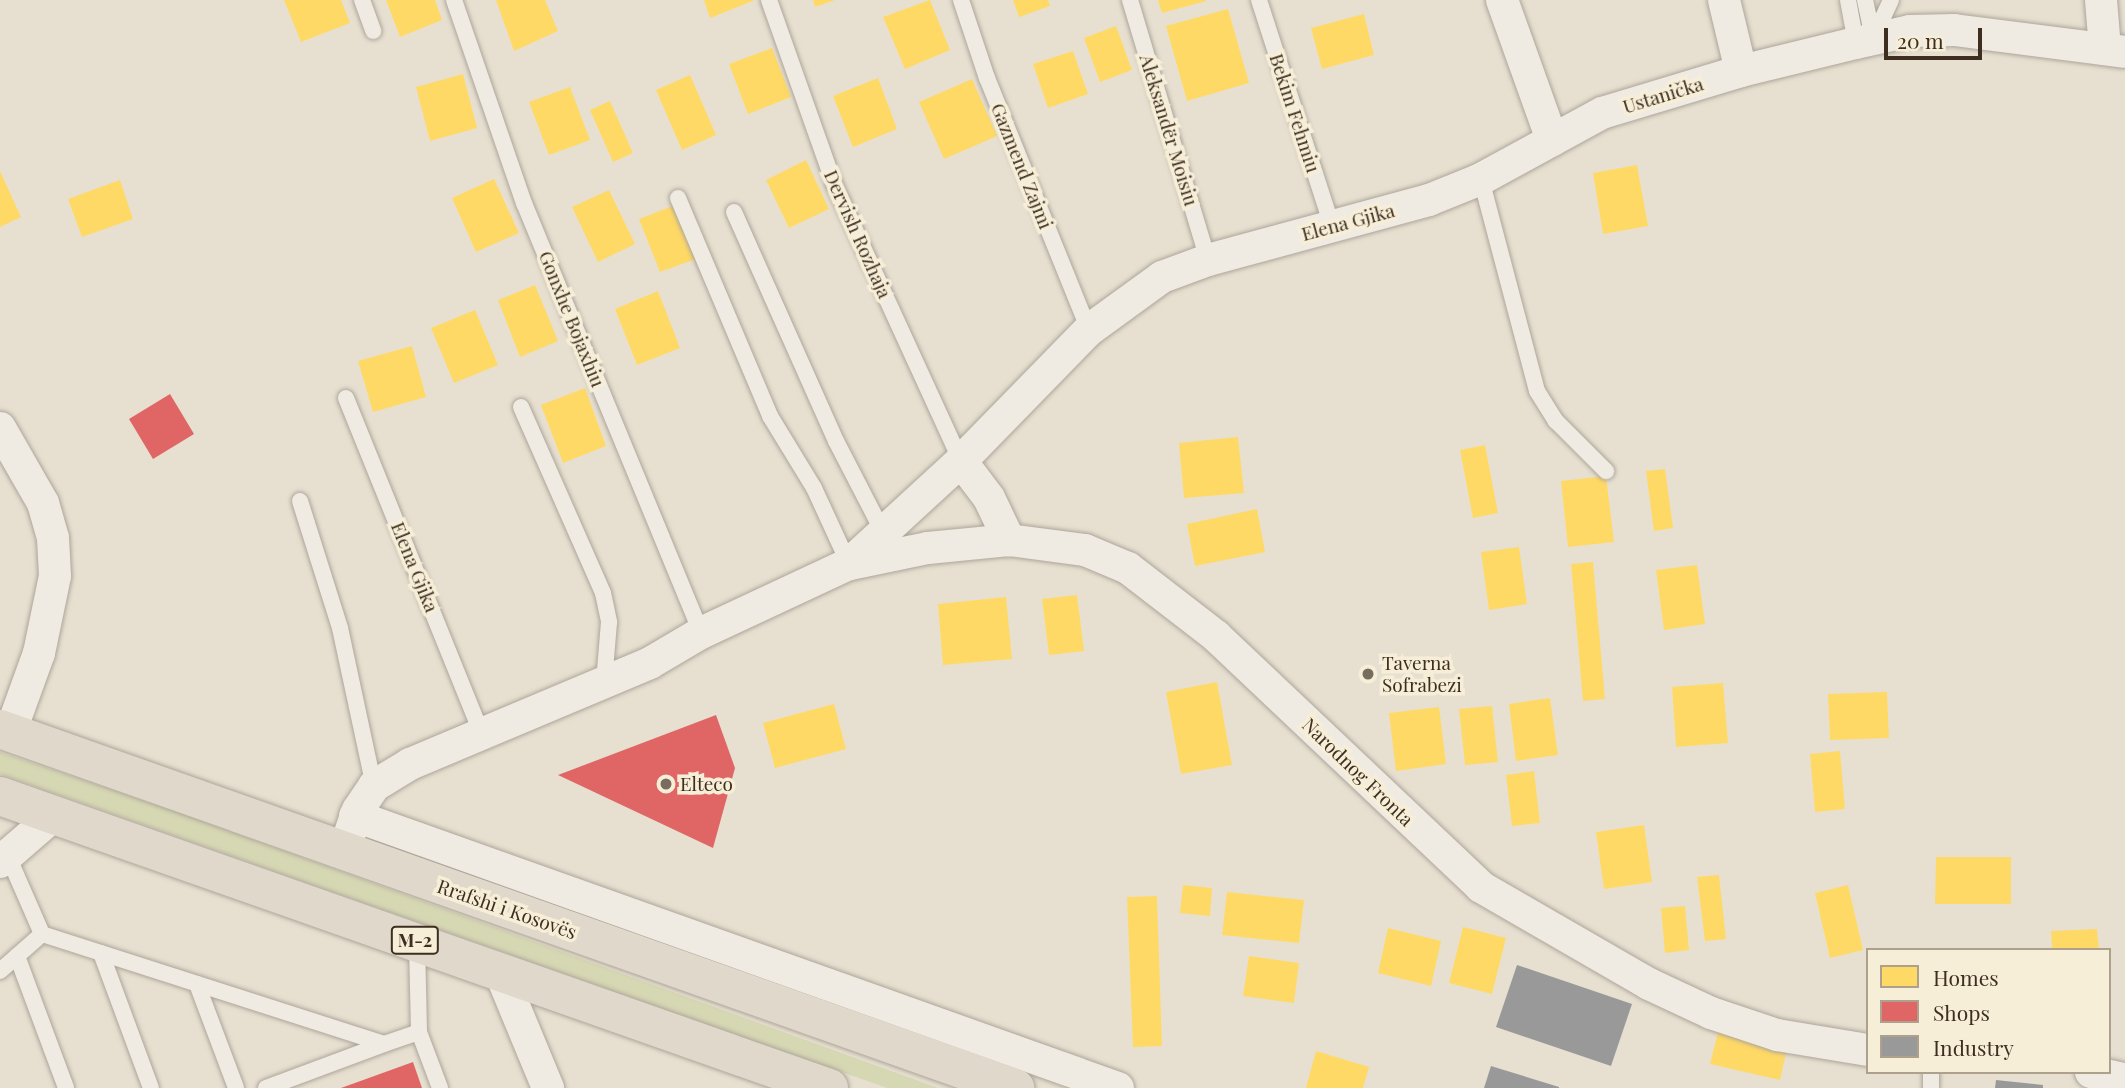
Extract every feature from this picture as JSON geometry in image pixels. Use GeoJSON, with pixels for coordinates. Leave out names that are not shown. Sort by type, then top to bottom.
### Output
{"type":"FeatureCollection","features":[{"type":"Feature","properties":{"kind":"highway","name":"Rrafshi i Kosovës"},"geometry":{"type":"LineString","coordinates":[[5,731],[343,853],[1015,1088]]}},
{"type":"Feature","properties":{"kind":"highway","name":"M-2"},"geometry":{"type":"LineString","coordinates":[[0,796],[417,940],[829,1088]]}},
{"type":"Feature","properties":{"kind":"street"},"geometry":{"type":"LineString","coordinates":[[1502,0],[1552,140]]}},
{"type":"Feature","properties":{"kind":"street"},"geometry":{"type":"LineString","coordinates":[[1724,0],[1741,71]]}},
{"type":"Feature","properties":{"kind":"street"},"geometry":{"type":"LineString","coordinates":[[2101,0],[2115,50]]}},
{"type":"Feature","properties":{"kind":"street","name":"Ustanička"},"geometry":{"type":"LineString","coordinates":[[1481,179],[1602,113],[1741,71],[1910,31],[1954,30],[2115,50]]}},
{"type":"Feature","properties":{"kind":"street","name":"Elena Gjika"},"geometry":{"type":"LineString","coordinates":[[343,853],[355,816],[374,786],[410,764],[483,737],[604,683],[701,633],[849,564],[961,461],[1089,330],[1162,277],[1208,260],[1395,211],[1481,179]]}},
{"type":"Feature","properties":{"kind":"street"},"geometry":{"type":"LineString","coordinates":[[0,428],[43,503],[54,538],[54,564],[39,653],[5,731]]}},
{"type":"Feature","properties":{"kind":"street"},"geometry":{"type":"LineString","coordinates":[[961,461],[989,498],[1009,540]]}},
{"type":"Feature","properties":{"kind":"street","name":"Narodnog Fronta"},"geometry":{"type":"LineString","coordinates":[[849,564],[928,548],[1009,540],[1085,551],[1128,568],[1170,596],[1481,887],[1649,984],[1711,1013],[1776,1035],[1866,1050]]}},
{"type":"Feature","properties":{"kind":"street"},"geometry":{"type":"LineString","coordinates":[[4,859],[54,815]]}},
{"type":"Feature","properties":{"kind":"street","name":"Rrafshi i Kosovës"},"geometry":{"type":"LineString","coordinates":[[355,816],[1118,1088]]}},
{"type":"Feature","properties":{"kind":"street"},"geometry":{"type":"LineString","coordinates":[[500,972],[548,1088]]}},
{"type":"Feature","properties":{"kind":"street"},"geometry":{"type":"LineString","coordinates":[[2101,1074],[2125,1079]]}},
{"type":"Feature","properties":{"kind":"lane"},"geometry":{"type":"LineString","coordinates":[[362,0],[373,31]]}},
{"type":"Feature","properties":{"kind":"lane","name":"Gonxhe Bojaxhiu"},"geometry":{"type":"LineString","coordinates":[[454,0],[524,203],[701,633]]}},
{"type":"Feature","properties":{"kind":"lane","name":"Dervish Rozhaja"},"geometry":{"type":"LineString","coordinates":[[769,0],[835,186],[961,461]]}},
{"type":"Feature","properties":{"kind":"lane","name":"Gazmend Zajmi"},"geometry":{"type":"LineString","coordinates":[[961,0],[987,78],[1089,330]]}},
{"type":"Feature","properties":{"kind":"lane","name":"Aleksandër Moisiu"},"geometry":{"type":"LineString","coordinates":[[1130,0],[1208,260]]}},
{"type":"Feature","properties":{"kind":"lane","name":"Bekim Fehmiu"},"geometry":{"type":"LineString","coordinates":[[1259,0],[1332,226]]}},
{"type":"Feature","properties":{"kind":"lane"},"geometry":{"type":"LineString","coordinates":[[1848,0],[1865,41]]}},
{"type":"Feature","properties":{"kind":"lane"},"geometry":{"type":"LineString","coordinates":[[1865,0],[1865,41]]}},
{"type":"Feature","properties":{"kind":"lane"},"geometry":{"type":"LineString","coordinates":[[1865,41],[1891,0]]}},
{"type":"Feature","properties":{"kind":"lane"},"geometry":{"type":"LineString","coordinates":[[1481,179],[1537,391],[1556,421],[1606,471]]}},
{"type":"Feature","properties":{"kind":"lane"},"geometry":{"type":"LineString","coordinates":[[678,198],[770,416],[814,488],[849,564]]}},
{"type":"Feature","properties":{"kind":"lane"},"geometry":{"type":"LineString","coordinates":[[734,212],[831,430],[883,532]]}},
{"type":"Feature","properties":{"kind":"lane","name":"Elena Gjika"},"geometry":{"type":"LineString","coordinates":[[346,398],[483,737]]}},
{"type":"Feature","properties":{"kind":"lane"},"geometry":{"type":"LineString","coordinates":[[521,407],[603,593],[609,622],[604,683]]}},
{"type":"Feature","properties":{"kind":"lane"},"geometry":{"type":"LineString","coordinates":[[300,501],[340,628],[374,786]]}},
{"type":"Feature","properties":{"kind":"lane"},"geometry":{"type":"LineString","coordinates":[[4,859],[42,934],[384,1044]]}},
{"type":"Feature","properties":{"kind":"lane"},"geometry":{"type":"LineString","coordinates":[[0,971],[42,934]]}},
{"type":"Feature","properties":{"kind":"lane"},"geometry":{"type":"LineString","coordinates":[[417,940],[419,1032],[440,1088]]}},
{"type":"Feature","properties":{"kind":"lane"},"geometry":{"type":"LineString","coordinates":[[101,953],[151,1088]]}},
{"type":"Feature","properties":{"kind":"lane"},"geometry":{"type":"LineString","coordinates":[[17,956],[66,1088]]}},
{"type":"Feature","properties":{"kind":"lane"},"geometry":{"type":"LineString","coordinates":[[197,984],[236,1088]]}},
{"type":"Feature","properties":{"kind":"lane"},"geometry":{"type":"LineString","coordinates":[[266,1088],[419,1032]]}},
{"type":"Feature","properties":{"kind":"green space"},"geometry":{"type":"Polygon","coordinates":[[[0,752],[171,810],[938,1088],[887,1088],[0,774],[0,752]]]}},
{"type":"Feature","properties":{"kind":"building: Homes"},"geometry":{"type":"Polygon","coordinates":[[[284,0],[341,0],[350,23],[301,42],[284,0]]]}},
{"type":"Feature","properties":{"kind":"building: Homes"},"geometry":{"type":"Polygon","coordinates":[[[386,0],[435,0],[442,20],[400,37],[386,0]]]}},
{"type":"Feature","properties":{"kind":"building: Homes"},"geometry":{"type":"Polygon","coordinates":[[[496,0],[545,0],[558,31],[514,51],[496,0]]]}},
{"type":"Feature","properties":{"kind":"building: Homes"},"geometry":{"type":"Polygon","coordinates":[[[704,0],[755,0],[710,18],[704,0]]]}},
{"type":"Feature","properties":{"kind":"building: Homes"},"geometry":{"type":"Polygon","coordinates":[[[813,0],[835,0],[815,7],[813,0]]]}},
{"type":"Feature","properties":{"kind":"building: Homes"},"geometry":{"type":"Polygon","coordinates":[[[930,0],[950,50],[905,69],[883,17],[930,0]]]}},
{"type":"Feature","properties":{"kind":"building: Homes"},"geometry":{"type":"Polygon","coordinates":[[[1013,0],[1048,0],[1050,6],[1019,17],[1013,0]]]}},
{"type":"Feature","properties":{"kind":"building: Homes"},"geometry":{"type":"Polygon","coordinates":[[[1158,0],[1206,0],[1206,1],[1162,13],[1158,0]]]}},
{"type":"Feature","properties":{"kind":"building: Homes"},"geometry":{"type":"Polygon","coordinates":[[[1228,9],[1249,83],[1187,101],[1166,26],[1228,9]]]}},
{"type":"Feature","properties":{"kind":"building: Homes"},"geometry":{"type":"Polygon","coordinates":[[[1364,14],[1374,55],[1322,69],[1311,28],[1364,14]]]}},
{"type":"Feature","properties":{"kind":"building: Homes"},"geometry":{"type":"Polygon","coordinates":[[[1116,26],[1132,70],[1100,82],[1084,38],[1116,26]]]}},
{"type":"Feature","properties":{"kind":"building: Homes"},"geometry":{"type":"Polygon","coordinates":[[[772,48],[791,97],[748,114],[729,64],[772,48]]]}},
{"type":"Feature","properties":{"kind":"building: Homes"},"geometry":{"type":"Polygon","coordinates":[[[1073,51],[1088,94],[1048,108],[1033,64],[1073,51]]]}},
{"type":"Feature","properties":{"kind":"building: Homes"},"geometry":{"type":"Polygon","coordinates":[[[463,74],[477,128],[430,141],[416,87],[463,74]]]}},
{"type":"Feature","properties":{"kind":"building: Homes"},"geometry":{"type":"Polygon","coordinates":[[[690,75],[716,135],[682,150],[656,90],[690,75]]]}},
{"type":"Feature","properties":{"kind":"building: Homes"},"geometry":{"type":"Polygon","coordinates":[[[878,78],[897,129],[853,147],[833,96],[878,78]]]}},
{"type":"Feature","properties":{"kind":"building: Homes"},"geometry":{"type":"Polygon","coordinates":[[[972,79],[997,136],[944,159],[919,102],[972,79]]]}},
{"type":"Feature","properties":{"kind":"building: Homes"},"geometry":{"type":"Polygon","coordinates":[[[570,87],[590,140],[549,155],[529,102],[570,87]]]}},
{"type":"Feature","properties":{"kind":"building: Homes"},"geometry":{"type":"Polygon","coordinates":[[[610,101],[633,153],[613,162],[590,110],[610,101]]]}},
{"type":"Feature","properties":{"kind":"building: Homes"},"geometry":{"type":"Polygon","coordinates":[[[806,160],[829,209],[789,228],[766,180],[806,160]]]}},
{"type":"Feature","properties":{"kind":"building: Homes"},"geometry":{"type":"Polygon","coordinates":[[[1637,165],[1648,226],[1603,234],[1593,173],[1637,165]]]}},
{"type":"Feature","properties":{"kind":"building: Homes"},"geometry":{"type":"Polygon","coordinates":[[[0,171],[21,217],[0,227],[0,171]]]}},
{"type":"Feature","properties":{"kind":"building: Homes"},"geometry":{"type":"Polygon","coordinates":[[[494,179],[519,233],[476,252],[452,198],[494,179]]]}},
{"type":"Feature","properties":{"kind":"building: Homes"},"geometry":{"type":"Polygon","coordinates":[[[120,180],[133,219],[82,237],[68,199],[120,180]]]}},
{"type":"Feature","properties":{"kind":"building: Homes"},"geometry":{"type":"Polygon","coordinates":[[[609,190],[635,244],[598,262],[572,207],[609,190]]]}},
{"type":"Feature","properties":{"kind":"building: Homes"},"geometry":{"type":"Polygon","coordinates":[[[675,205],[696,259],[660,272],[639,219],[675,205]]]}},
{"type":"Feature","properties":{"kind":"building: Homes"},"geometry":{"type":"Polygon","coordinates":[[[535,285],[558,341],[520,357],[498,300],[535,285]]]}},
{"type":"Feature","properties":{"kind":"building: Homes"},"geometry":{"type":"Polygon","coordinates":[[[658,291],[680,348],[637,365],[615,309],[658,291]]]}},
{"type":"Feature","properties":{"kind":"building: Homes"},"geometry":{"type":"Polygon","coordinates":[[[475,310],[498,365],[454,383],[431,328],[475,310]]]}},
{"type":"Feature","properties":{"kind":"building: Homes"},"geometry":{"type":"Polygon","coordinates":[[[412,346],[426,397],[373,412],[358,361],[412,346]]]}},
{"type":"Feature","properties":{"kind":"building: Homes"},"geometry":{"type":"Polygon","coordinates":[[[585,388],[606,446],[563,463],[541,405],[585,388]]]}},
{"type":"Feature","properties":{"kind":"building: Homes"},"geometry":{"type":"Polygon","coordinates":[[[1238,437],[1244,493],[1184,498],[1179,443],[1238,437]]]}},
{"type":"Feature","properties":{"kind":"building: Homes"},"geometry":{"type":"Polygon","coordinates":[[[1485,445],[1498,513],[1473,518],[1460,450],[1485,445]]]}},
{"type":"Feature","properties":{"kind":"building: Homes"},"geometry":{"type":"Polygon","coordinates":[[[1665,469],[1673,528],[1654,531],[1646,471],[1665,469]]]}},
{"type":"Feature","properties":{"kind":"building: Homes"},"geometry":{"type":"Polygon","coordinates":[[[1606,476],[1614,542],[1568,547],[1561,481],[1606,476]]]}},
{"type":"Feature","properties":{"kind":"building: Homes"},"geometry":{"type":"Polygon","coordinates":[[[1257,509],[1265,552],[1195,566],[1187,524],[1257,509]]]}},
{"type":"Feature","properties":{"kind":"building: Homes"},"geometry":{"type":"Polygon","coordinates":[[[1519,547],[1527,604],[1489,610],[1481,552],[1519,547]]]}},
{"type":"Feature","properties":{"kind":"building: Homes"},"geometry":{"type":"Polygon","coordinates":[[[1593,562],[1605,699],[1583,701],[1571,564],[1593,562]]]}},
{"type":"Feature","properties":{"kind":"building: Homes"},"geometry":{"type":"Polygon","coordinates":[[[1697,565],[1705,624],[1664,630],[1656,570],[1697,565]]]}},
{"type":"Feature","properties":{"kind":"building: Homes"},"geometry":{"type":"Polygon","coordinates":[[[1077,595],[1084,651],[1049,655],[1042,599],[1077,595]]]}},
{"type":"Feature","properties":{"kind":"building: Homes"},"geometry":{"type":"Polygon","coordinates":[[[1006,597],[1012,659],[943,665],[938,604],[1006,597]]]}},
{"type":"Feature","properties":{"kind":"building: Homes"},"geometry":{"type":"Polygon","coordinates":[[[1217,682],[1232,765],[1181,774],[1166,692],[1217,682]]]}},
{"type":"Feature","properties":{"kind":"building: Homes"},"geometry":{"type":"Polygon","coordinates":[[[1723,683],[1728,743],[1676,747],[1672,687],[1723,683]]]}},
{"type":"Feature","properties":{"kind":"building: Homes"},"geometry":{"type":"Polygon","coordinates":[[[1887,692],[1889,738],[1830,740],[1828,694],[1887,692]]]}},
{"type":"Feature","properties":{"kind":"building: Homes"},"geometry":{"type":"Polygon","coordinates":[[[1550,698],[1558,755],[1516,761],[1509,704],[1550,698]]]}},
{"type":"Feature","properties":{"kind":"building: Homes"},"geometry":{"type":"Polygon","coordinates":[[[834,704],[846,749],[775,768],[763,723],[834,704]]]}},
{"type":"Feature","properties":{"kind":"building: Homes"},"geometry":{"type":"Polygon","coordinates":[[[1492,706],[1498,762],[1465,765],[1459,709],[1492,706]]]}},
{"type":"Feature","properties":{"kind":"building: Homes"},"geometry":{"type":"Polygon","coordinates":[[[1439,707],[1446,764],[1396,771],[1389,713],[1439,707]]]}},
{"type":"Feature","properties":{"kind":"building: Homes"},"geometry":{"type":"Polygon","coordinates":[[[1840,751],[1845,809],[1815,812],[1810,754],[1840,751]]]}},
{"type":"Feature","properties":{"kind":"building: Homes"},"geometry":{"type":"Polygon","coordinates":[[[1534,771],[1540,823],[1512,826],[1506,775],[1534,771]]]}},
{"type":"Feature","properties":{"kind":"building: Homes"},"geometry":{"type":"Polygon","coordinates":[[[1644,825],[1652,882],[1604,889],[1596,832],[1644,825]]]}},
{"type":"Feature","properties":{"kind":"building: Homes"},"geometry":{"type":"Polygon","coordinates":[[[1936,857],[2011,857],[2011,904],[1935,904],[1936,857]]]}},
{"type":"Feature","properties":{"kind":"building: Homes"},"geometry":{"type":"Polygon","coordinates":[[[1719,875],[1726,939],[1705,941],[1697,877],[1719,875]]]}},
{"type":"Feature","properties":{"kind":"building: Homes"},"geometry":{"type":"Polygon","coordinates":[[[1183,885],[1212,888],[1210,916],[1180,913],[1183,885]]]}},
{"type":"Feature","properties":{"kind":"building: Homes"},"geometry":{"type":"Polygon","coordinates":[[[1848,885],[1863,950],[1830,958],[1815,893],[1848,885]]]}},
{"type":"Feature","properties":{"kind":"building: Homes"},"geometry":{"type":"Polygon","coordinates":[[[1227,892],[1304,900],[1299,943],[1222,935],[1227,892]]]}},
{"type":"Feature","properties":{"kind":"building: Homes"},"geometry":{"type":"Polygon","coordinates":[[[1157,896],[1162,1046],[1133,1047],[1127,897],[1157,896]]]}},
{"type":"Feature","properties":{"kind":"building: Homes"},"geometry":{"type":"Polygon","coordinates":[[[1685,906],[1689,950],[1665,953],[1661,908],[1685,906]]]}},
{"type":"Feature","properties":{"kind":"building: Homes"},"geometry":{"type":"Polygon","coordinates":[[[1463,927],[1506,938],[1492,994],[1449,983],[1463,927]]]}},
{"type":"Feature","properties":{"kind":"building: Homes"},"geometry":{"type":"Polygon","coordinates":[[[1388,928],[1441,941],[1431,986],[1378,973],[1388,928]]]}},
{"type":"Feature","properties":{"kind":"building: Homes"},"geometry":{"type":"Polygon","coordinates":[[[2097,929],[2099,948],[2052,948],[2051,931],[2097,929]]]}},
{"type":"Feature","properties":{"kind":"building: Homes"},"geometry":{"type":"Polygon","coordinates":[[[1249,956],[1299,963],[1294,1003],[1243,996],[1249,956]]]}},
{"type":"Feature","properties":{"kind":"building: Homes"},"geometry":{"type":"Polygon","coordinates":[[[1718,1032],[1787,1048],[1780,1080],[1710,1064],[1718,1032]]]}},
{"type":"Feature","properties":{"kind":"building: Homes"},"geometry":{"type":"Polygon","coordinates":[[[1316,1051],[1369,1067],[1363,1088],[1306,1088],[1316,1051]]]}},
{"type":"Feature","properties":{"kind":"building: Shops"},"geometry":{"type":"Polygon","coordinates":[[[170,394],[194,434],[153,459],[129,419],[170,394]]]}},
{"type":"Feature","properties":{"kind":"building: Shops"},"geometry":{"type":"Polygon","coordinates":[[[716,715],[735,768],[713,848],[558,775],[716,715]]]}},
{"type":"Feature","properties":{"kind":"building: Shops"},"geometry":{"type":"Polygon","coordinates":[[[413,1062],[422,1088],[341,1088],[413,1062]]]}},
{"type":"Feature","properties":{"kind":"building: Industry"},"geometry":{"type":"Polygon","coordinates":[[[1517,965],[1632,1004],[1611,1066],[1496,1027],[1517,965]]]}},
{"type":"Feature","properties":{"kind":"building: Industry"},"geometry":{"type":"Polygon","coordinates":[[[1491,1066],[1559,1087],[1559,1088],[1484,1088],[1491,1066]]]}},
{"type":"Feature","properties":{"kind":"building: Industry"},"geometry":{"type":"Polygon","coordinates":[[[1996,1080],[2043,1085],[2043,1088],[1995,1088],[1996,1080]]]}},
{"type":"Feature","properties":{"kind":"place","name":"Taverna Sofrabezi"},"geometry":{"type":"Point","coordinates":[1368,674]}},
{"type":"Feature","properties":{"kind":"place","name":"Elteco"},"geometry":{"type":"Point","coordinates":[666,784]}}]}
